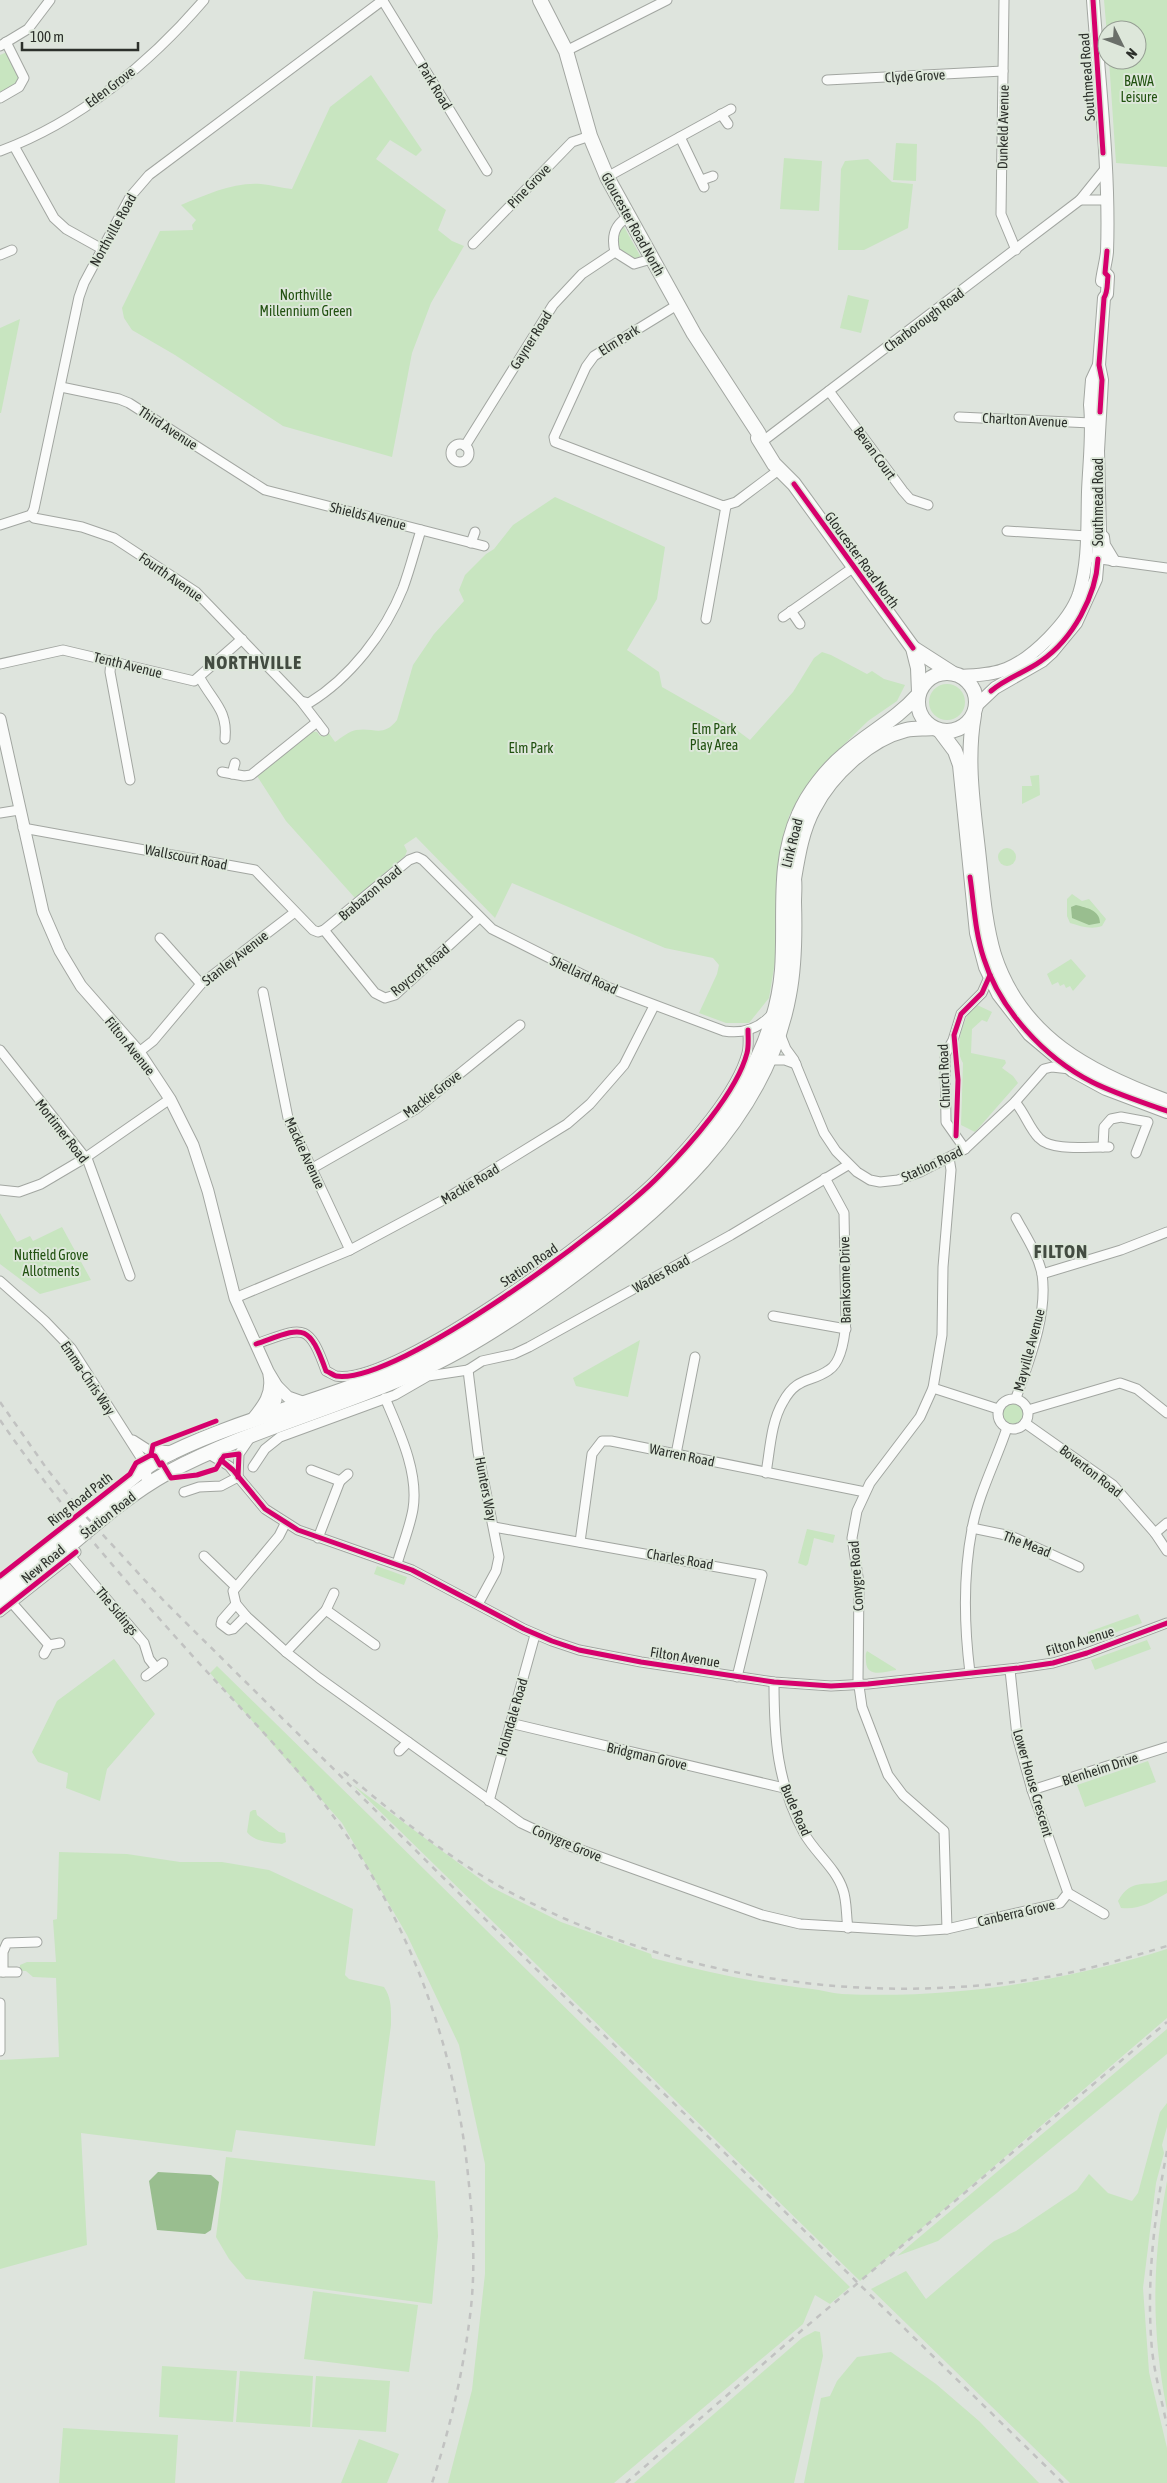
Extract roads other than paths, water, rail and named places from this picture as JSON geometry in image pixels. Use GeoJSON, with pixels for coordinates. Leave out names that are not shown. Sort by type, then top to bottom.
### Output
{"type":"FeatureCollection","features":[{"type":"Feature","properties":{"kind":"main road","name":"Gloucester Road North"},"geometry":{"type":"LineString","coordinates":[[540,0],[566,51],[590,136],[606,177],[651,259],[672,308],[763,436],[758,438],[774,464],[794,484],[913,648],[918,668],[919,693]]}},
{"type":"Feature","properties":{"kind":"main road","name":"Southmead Road"},"geometry":{"type":"LineString","coordinates":[[957,675],[990,674],[1007,669],[1040,646],[1058,628],[1078,596],[1100,532],[1098,451],[1102,380],[1099,365],[1104,298],[1101,293],[1102,277],[1105,273],[1107,200],[1094,0]]}},
{"type":"Feature","properties":{"kind":"main road","name":"Southmead Road"},"geometry":{"type":"LineString","coordinates":[[975,710],[995,688],[1042,661],[1059,645],[1076,623],[1096,579],[1087,536],[1092,380],[1099,365]]}},
{"type":"Feature","properties":{"kind":"main road"},"geometry":{"type":"LineString","coordinates":[[1091,419],[1101,399]]}},
{"type":"Feature","properties":{"kind":"main road"},"geometry":{"type":"LineString","coordinates":[[1100,532],[1104,545],[1113,560]]}},
{"type":"Feature","properties":{"kind":"main road","name":"Gloucester Road North"},"geometry":{"type":"LineString","coordinates":[[913,648],[957,675]]}},
{"type":"Feature","properties":{"kind":"main road"},"geometry":{"type":"LineString","coordinates":[[1167,1101],[1104,1076],[1067,1053],[1028,1016],[1007,985],[994,954],[984,903],[970,762],[975,710],[973,689],[957,675],[937,674],[930,678],[919,693],[920,714],[955,751],[960,765],[977,933],[990,975],[1008,1007],[1025,1028],[1073,1070],[1106,1088],[1167,1111]]}},
{"type":"Feature","properties":{"kind":"main road","name":"Link Road"},"geometry":{"type":"LineString","coordinates":[[774,1011],[782,971],[783,884],[786,863],[799,813],[819,782],[844,754],[904,711],[919,693]]}},
{"type":"Feature","properties":{"kind":"main road"},"geometry":{"type":"LineString","coordinates":[[937,730],[960,729],[968,723],[975,710]]}},
{"type":"Feature","properties":{"kind":"main road","name":"Link Road"},"geometry":{"type":"LineString","coordinates":[[794,879],[808,821],[814,807],[837,776],[850,763],[876,743],[907,730],[937,730]]}},
{"type":"Feature","properties":{"kind":"main road"},"geometry":{"type":"LineString","coordinates":[[786,863],[794,879]]}},
{"type":"Feature","properties":{"kind":"main road","name":"Station Road"},"geometry":{"type":"LineString","coordinates":[[0,1586],[147,1467],[173,1452],[374,1390],[440,1361],[504,1323],[591,1262],[648,1216],[693,1170],[736,1118],[770,1060],[780,1034],[793,972],[795,946],[794,879]]}},
{"type":"Feature","properties":{"kind":"main road","name":"Station Road"},"geometry":{"type":"LineString","coordinates":[[6,1602],[146,1486],[206,1453],[236,1440],[270,1414],[394,1370],[463,1336],[513,1304],[608,1236],[651,1198],[685,1164],[722,1118],[756,1061],[774,1011]]}},
{"type":"Feature","properties":{"kind":"street"},"geometry":{"type":"LineString","coordinates":[[0,98],[19,87],[24,78],[3,44],[33,25],[50,0]]}},
{"type":"Feature","properties":{"kind":"street","name":"Eden Grove"},"geometry":{"type":"LineString","coordinates":[[0,151],[14,146],[87,105],[137,67],[173,35],[204,0]]}},
{"type":"Feature","properties":{"kind":"street","name":"Park Road"},"geometry":{"type":"LineString","coordinates":[[383,0],[487,171]]}},
{"type":"Feature","properties":{"kind":"street","name":"Northville Road"},"geometry":{"type":"LineString","coordinates":[[31,515],[34,509],[61,387],[79,297],[130,197],[149,174],[383,0]]}},
{"type":"Feature","properties":{"kind":"street"},"geometry":{"type":"LineString","coordinates":[[566,51],[668,0]]}},
{"type":"Feature","properties":{"kind":"street","name":"Dunkeld Avenue"},"geometry":{"type":"LineString","coordinates":[[1004,0],[1001,214],[1016,250]]}},
{"type":"Feature","properties":{"kind":"street","name":"Clyde Grove"},"geometry":{"type":"LineString","coordinates":[[827,80],[1003,71]]}},
{"type":"Feature","properties":{"kind":"street"},"geometry":{"type":"LineString","coordinates":[[606,177],[731,109]]}},
{"type":"Feature","properties":{"kind":"street"},"geometry":{"type":"LineString","coordinates":[[722,114],[728,124]]}},
{"type":"Feature","properties":{"kind":"street","name":"Pine Grove"},"geometry":{"type":"LineString","coordinates":[[473,244],[572,142],[590,136]]}},
{"type":"Feature","properties":{"kind":"street"},"geometry":{"type":"LineString","coordinates":[[680,137],[703,184],[713,176]]}},
{"type":"Feature","properties":{"kind":"street"},"geometry":{"type":"LineString","coordinates":[[14,146],[54,218],[66,229],[102,249]]}},
{"type":"Feature","properties":{"kind":"street","name":"Charborough Road"},"geometry":{"type":"LineString","coordinates":[[763,436],[829,391],[1016,250],[1080,200],[1105,169]]}},
{"type":"Feature","properties":{"kind":"street"},"geometry":{"type":"LineString","coordinates":[[1080,200],[1091,198],[1107,200]]}},
{"type":"Feature","properties":{"kind":"street"},"geometry":{"type":"LineString","coordinates":[[628,217],[619,224],[613,236],[615,252],[634,264],[651,259]]}},
{"type":"Feature","properties":{"kind":"street"},"geometry":{"type":"LineString","coordinates":[[0,255],[12,250]]}},
{"type":"Feature","properties":{"kind":"street","name":"Gayner Road"},"geometry":{"type":"LineString","coordinates":[[465,446],[553,305],[582,274],[615,252]]}},
{"type":"Feature","properties":{"kind":"street","name":"Elm Park"},"geometry":{"type":"LineString","coordinates":[[672,308],[594,356],[586,368],[554,439],[561,445],[726,506]]}},
{"type":"Feature","properties":{"kind":"street","name":"Third Avenue"},"geometry":{"type":"LineString","coordinates":[[61,387],[119,399],[129,403],[266,490]]}},
{"type":"Feature","properties":{"kind":"street","name":"Bevan Court"},"geometry":{"type":"LineString","coordinates":[[829,391],[902,491],[910,499],[928,505]]}},
{"type":"Feature","properties":{"kind":"street","name":"Charlton Avenue"},"geometry":{"type":"LineString","coordinates":[[959,417],[1091,419]]}},
{"type":"Feature","properties":{"kind":"street"},"geometry":{"type":"LineString","coordinates":[[706,619],[726,506],[736,502],[780,469]]}},
{"type":"Feature","properties":{"kind":"street","name":"Shields Avenue"},"geometry":{"type":"LineString","coordinates":[[266,490],[484,546]]}},
{"type":"Feature","properties":{"kind":"street"},"geometry":{"type":"LineString","coordinates":[[0,525],[31,515]]}},
{"type":"Feature","properties":{"kind":"street","name":"Fourth Avenue"},"geometry":{"type":"LineString","coordinates":[[31,515],[34,518],[82,527],[114,538],[196,592],[300,701],[324,731]]}},
{"type":"Feature","properties":{"kind":"street"},"geometry":{"type":"LineString","coordinates":[[300,701],[309,703],[342,677],[374,639],[403,589],[421,530]]}},
{"type":"Feature","properties":{"kind":"street"},"geometry":{"type":"LineString","coordinates":[[1007,531],[1087,536]]}},
{"type":"Feature","properties":{"kind":"street"},"geometry":{"type":"LineString","coordinates":[[471,543],[475,532]]}},
{"type":"Feature","properties":{"kind":"street"},"geometry":{"type":"LineString","coordinates":[[1092,558],[1167,568]]}},
{"type":"Feature","properties":{"kind":"street"},"geometry":{"type":"LineString","coordinates":[[783,617],[854,567]]}},
{"type":"Feature","properties":{"kind":"street"},"geometry":{"type":"LineString","coordinates":[[792,611],[800,624]]}},
{"type":"Feature","properties":{"kind":"street"},"geometry":{"type":"LineString","coordinates":[[225,739],[227,724],[222,710],[200,678],[242,639]]}},
{"type":"Feature","properties":{"kind":"street","name":"Tenth Avenue"},"geometry":{"type":"LineString","coordinates":[[0,664],[63,650],[190,681],[200,678]]}},
{"type":"Feature","properties":{"kind":"street"},"geometry":{"type":"LineString","coordinates":[[111,662],[110,672],[130,780]]}},
{"type":"Feature","properties":{"kind":"street","name":"Filton Avenue"},"geometry":{"type":"LineString","coordinates":[[0,719],[43,912],[60,952],[81,986],[139,1052],[170,1100],[193,1145],[208,1191],[235,1298],[269,1373],[277,1386],[288,1397],[305,1403]]}},
{"type":"Feature","properties":{"kind":"street"},"geometry":{"type":"LineString","coordinates":[[222,772],[244,776],[256,771],[317,722]]}},
{"type":"Feature","properties":{"kind":"street"},"geometry":{"type":"LineString","coordinates":[[232,774],[235,763]]}},
{"type":"Feature","properties":{"kind":"street"},"geometry":{"type":"LineString","coordinates":[[0,813],[19,810]]}},
{"type":"Feature","properties":{"kind":"street","name":"Wallscourt Road"},"geometry":{"type":"LineString","coordinates":[[23,828],[255,870],[313,930],[318,932],[324,930]]}},
{"type":"Feature","properties":{"kind":"street","name":"Shellard Road"},"geometry":{"type":"LineString","coordinates":[[417,857],[423,860],[492,929],[607,987],[654,1006],[724,1031],[738,1033],[748,1030]]}},
{"type":"Feature","properties":{"kind":"street","name":"Brabazon Road"},"geometry":{"type":"LineString","coordinates":[[324,930],[409,860],[417,857]]}},
{"type":"Feature","properties":{"kind":"street","name":"Stanley Avenue"},"geometry":{"type":"LineString","coordinates":[[139,1052],[153,1041],[201,984],[295,912]]}},
{"type":"Feature","properties":{"kind":"street","name":"Roycroft Road"},"geometry":{"type":"LineString","coordinates":[[324,930],[375,993],[385,998],[395,994],[479,918]]}},
{"type":"Feature","properties":{"kind":"street"},"geometry":{"type":"LineString","coordinates":[[160,938],[201,984]]}},
{"type":"Feature","properties":{"kind":"street","name":"Church Road"},"geometry":{"type":"LineString","coordinates":[[965,1149],[946,1122],[945,1055],[953,1040],[961,1014],[982,993],[990,975]]}},
{"type":"Feature","properties":{"kind":"street","name":"Mackie Avenue"},"geometry":{"type":"LineString","coordinates":[[263,992],[288,1118],[350,1250]]}},
{"type":"Feature","properties":{"kind":"street","name":"Mackie Road"},"geometry":{"type":"LineString","coordinates":[[235,1298],[350,1250],[447,1198],[567,1124],[590,1104],[624,1065],[654,1006]]}},
{"type":"Feature","properties":{"kind":"street"},"geometry":{"type":"LineString","coordinates":[[748,1030],[765,1021],[774,1011]]}},
{"type":"Feature","properties":{"kind":"street","name":"Mackie Grove"},"geometry":{"type":"LineString","coordinates":[[311,1169],[416,1109],[520,1025]]}},
{"type":"Feature","properties":{"kind":"street","name":"Station Road"},"geometry":{"type":"LineString","coordinates":[[256,1344],[292,1332],[304,1332],[316,1342],[326,1371],[335,1376],[349,1375],[397,1359],[461,1324],[594,1234],[660,1176],[728,1093],[747,1054],[748,1030]]}},
{"type":"Feature","properties":{"kind":"street","name":"Station Road"},"geometry":{"type":"LineString","coordinates":[[780,1034],[796,1064],[824,1133],[848,1165],[862,1176],[880,1182],[898,1180],[965,1149],[1015,1102],[1044,1069],[1052,1067],[1073,1070]]}},
{"type":"Feature","properties":{"kind":"street","name":"Mortimer Road"},"geometry":{"type":"LineString","coordinates":[[0,1050],[84,1158],[96,1180],[130,1276]]}},
{"type":"Feature","properties":{"kind":"street"},"geometry":{"type":"LineString","coordinates":[[770,1060],[785,1060],[796,1064]]}},
{"type":"Feature","properties":{"kind":"street"},"geometry":{"type":"LineString","coordinates":[[0,1190],[19,1192],[32,1188],[84,1158],[170,1100]]}},
{"type":"Feature","properties":{"kind":"street"},"geometry":{"type":"LineString","coordinates":[[1015,1102],[1038,1138],[1046,1144],[1067,1147],[1106,1147],[1104,1128],[1110,1119],[1121,1118],[1148,1122],[1136,1153]]}},
{"type":"Feature","properties":{"kind":"street","name":"Conygre Road"},"geometry":{"type":"LineString","coordinates":[[947,1929],[944,1831],[904,1795],[888,1775],[862,1706],[859,1685],[858,1583],[852,1538],[857,1510],[865,1492],[920,1417],[934,1388],[942,1335],[943,1267],[951,1170],[949,1158]]}},
{"type":"Feature","properties":{"kind":"street","name":"Wades Road"},"geometry":{"type":"LineString","coordinates":[[468,1370],[482,1361],[514,1354],[530,1347],[738,1231],[848,1165]]}},
{"type":"Feature","properties":{"kind":"street","name":"Branksome Drive"},"geometry":{"type":"LineString","coordinates":[[766,1473],[776,1420],[783,1401],[803,1380],[830,1370],[836,1363],[846,1329],[844,1214],[825,1178]]}},
{"type":"Feature","properties":{"kind":"street","name":"Mayville Avenue"},"geometry":{"type":"LineString","coordinates":[[1016,1398],[1037,1330],[1043,1298],[1042,1274],[1037,1259],[1013,1220],[1024,1213]]}},
{"type":"Feature","properties":{"kind":"street"},"geometry":{"type":"LineString","coordinates":[[1042,1274],[1121,1250],[1167,1232]]}},
{"type":"Feature","properties":{"kind":"street","name":"Emma-Chris Way"},"geometry":{"type":"LineString","coordinates":[[0,1281],[45,1321],[71,1348],[147,1467]]}},
{"type":"Feature","properties":{"kind":"street"},"geometry":{"type":"LineString","coordinates":[[773,1316],[846,1329]]}},
{"type":"Feature","properties":{"kind":"street"},"geometry":{"type":"LineString","coordinates":[[676,1454],[695,1357]]}},
{"type":"Feature","properties":{"kind":"street"},"geometry":{"type":"LineString","coordinates":[[253,1467],[265,1449],[280,1438],[401,1392],[428,1376],[468,1370]]}},
{"type":"Feature","properties":{"kind":"street","name":"Hunters Way"},"geometry":{"type":"LineString","coordinates":[[468,1370],[478,1452],[499,1557],[496,1571],[478,1604]]}},
{"type":"Feature","properties":{"kind":"street","name":"Filton Avenue"},"geometry":{"type":"LineString","coordinates":[[238,1477],[240,1450],[268,1398],[270,1388],[269,1373]]}},
{"type":"Feature","properties":{"kind":"street"},"geometry":{"type":"LineString","coordinates":[[1028,1410],[1120,1383],[1138,1389],[1167,1412]]}},
{"type":"Feature","properties":{"kind":"street"},"geometry":{"type":"LineString","coordinates":[[270,1414],[276,1400],[277,1386]]}},
{"type":"Feature","properties":{"kind":"street"},"geometry":{"type":"LineString","coordinates":[[934,1388],[998,1409]]}},
{"type":"Feature","properties":{"kind":"street"},"geometry":{"type":"LineString","coordinates":[[385,1398],[404,1446],[413,1489],[413,1508],[397,1564]]}},
{"type":"Feature","properties":{"kind":"street"},"geometry":{"type":"LineString","coordinates":[[1016,1398],[1024,1402],[1028,1410],[1026,1423],[1017,1429],[1008,1428],[1000,1422],[998,1409],[1007,1399],[1016,1398]]}},
{"type":"Feature","properties":{"kind":"street","name":"Boverton Road"},"geometry":{"type":"LineString","coordinates":[[1026,1423],[1113,1485],[1155,1533],[1167,1551]]}},
{"type":"Feature","properties":{"kind":"street"},"geometry":{"type":"LineString","coordinates":[[970,1673],[965,1632],[966,1592],[972,1528],[1008,1428]]}},
{"type":"Feature","properties":{"kind":"street","name":"Emma-Chris Way"},"geometry":{"type":"LineString","coordinates":[[128,1437],[147,1448],[173,1452]]}},
{"type":"Feature","properties":{"kind":"street","name":"Warren Road"},"geometry":{"type":"LineString","coordinates":[[580,1542],[592,1454],[598,1444],[611,1440],[865,1492]]}},
{"type":"Feature","properties":{"kind":"street","name":"Filton Avenue"},"geometry":{"type":"LineString","coordinates":[[206,1453],[225,1463],[260,1504],[285,1524],[318,1538],[397,1564],[427,1577],[535,1634],[586,1651],[774,1682],[831,1686],[859,1685],[1010,1670],[1070,1659],[1167,1623]]}},
{"type":"Feature","properties":{"kind":"street","name":"Station Road"},"geometry":{"type":"LineString","coordinates":[[146,1486],[147,1467]]}},
{"type":"Feature","properties":{"kind":"street"},"geometry":{"type":"LineString","coordinates":[[311,1470],[340,1481]]}},
{"type":"Feature","properties":{"kind":"street"},"geometry":{"type":"LineString","coordinates":[[318,1538],[340,1481],[348,1474]]}},
{"type":"Feature","properties":{"kind":"street"},"geometry":{"type":"LineString","coordinates":[[184,1492],[199,1487],[221,1486],[238,1477]]}},
{"type":"Feature","properties":{"kind":"street"},"geometry":{"type":"LineString","coordinates":[[1155,1533],[1167,1523]]}},
{"type":"Feature","properties":{"kind":"street"},"geometry":{"type":"LineString","coordinates":[[246,1616],[233,1630],[228,1630],[221,1624],[222,1620],[236,1604],[233,1591],[235,1586],[279,1536],[285,1524]]}},
{"type":"Feature","properties":{"kind":"street","name":"Charles Road"},"geometry":{"type":"LineString","coordinates":[[494,1527],[762,1575],[737,1677]]}},
{"type":"Feature","properties":{"kind":"street","name":"The Mead"},"geometry":{"type":"LineString","coordinates":[[972,1528],[1011,1536],[1079,1567]]}},
{"type":"Feature","properties":{"kind":"street","name":"New Road"},"geometry":{"type":"LineString","coordinates":[[0,1612],[6,1602],[73,1554]]}},
{"type":"Feature","properties":{"kind":"street","name":"The Sidings"},"geometry":{"type":"LineString","coordinates":[[73,1554],[144,1643],[149,1659],[160,1665],[146,1676]]}},
{"type":"Feature","properties":{"kind":"street"},"geometry":{"type":"LineString","coordinates":[[210,1557],[235,1586]]}},
{"type":"Feature","properties":{"kind":"street"},"geometry":{"type":"LineString","coordinates":[[286,1652],[326,1610],[334,1593]]}},
{"type":"Feature","properties":{"kind":"street"},"geometry":{"type":"LineString","coordinates":[[6,1602],[47,1650],[60,1643]]}},
{"type":"Feature","properties":{"kind":"street","name":"Conygre Grove"},"geometry":{"type":"LineString","coordinates":[[236,1604],[246,1616],[286,1652],[408,1742],[521,1823],[570,1846],[753,1912],[800,1924],[916,1931],[947,1929]]}},
{"type":"Feature","properties":{"kind":"street"},"geometry":{"type":"LineString","coordinates":[[326,1610],[375,1645]]}},
{"type":"Feature","properties":{"kind":"street","name":"Holmdale Road"},"geometry":{"type":"LineString","coordinates":[[489,1800],[535,1634]]}},
{"type":"Feature","properties":{"kind":"street","name":"Lower House Crescent"},"geometry":{"type":"LineString","coordinates":[[1010,1670],[1017,1736],[1032,1790],[1068,1893]]}},
{"type":"Feature","properties":{"kind":"street","name":"Bude Road"},"geometry":{"type":"LineString","coordinates":[[774,1682],[776,1755],[784,1788],[805,1835],[834,1872],[843,1890],[848,1928]]}},
{"type":"Feature","properties":{"kind":"street","name":"Bridgman Grove"},"geometry":{"type":"LineString","coordinates":[[510,1723],[784,1788]]}},
{"type":"Feature","properties":{"kind":"street"},"geometry":{"type":"LineString","coordinates":[[399,1752],[408,1742]]}},
{"type":"Feature","properties":{"kind":"street","name":"Blenheim Drive"},"geometry":{"type":"LineString","coordinates":[[1032,1790],[1167,1747]]}},
{"type":"Feature","properties":{"kind":"street","name":"Canberra Grove"},"geometry":{"type":"LineString","coordinates":[[947,1929],[1060,1903],[1068,1893],[1104,1914]]}},
{"type":"Feature","properties":{"kind":"street"},"geometry":{"type":"LineString","coordinates":[[17,1972],[2,1972],[3,1952],[7,1943],[37,1942]]}},
{"type":"Feature","properties":{"kind":"street"},"geometry":{"type":"LineString","coordinates":[[0,2003],[0,2051]]}},
{"type":"Feature","properties":{"kind":"railway"},"geometry":{"type":"LineString","coordinates":[[0,1402],[47,1469],[80,1510],[164,1601],[488,1922],[1063,2483]]}},
{"type":"Feature","properties":{"kind":"railway"},"geometry":{"type":"LineString","coordinates":[[0,1420],[46,1483],[95,1544],[316,1793],[359,1854],[383,1896],[405,1940],[424,1985],[440,2032],[462,2127],[470,2193],[473,2246],[472,2298],[464,2358],[450,2421],[432,2483]]}},
{"type":"Feature","properties":{"kind":"railway"},"geometry":{"type":"LineString","coordinates":[[344,1772],[433,1843],[504,1889],[590,1929],[652,1951],[716,1968],[782,1980],[848,1987],[914,1989],[981,1985],[1047,1977],[1092,1967],[1167,1946]]}},
{"type":"Feature","properties":{"kind":"railway"},"geometry":{"type":"LineString","coordinates":[[626,2483],[801,2331],[1167,2022]]}},
{"type":"Feature","properties":{"kind":"railway"},"geometry":{"type":"LineString","coordinates":[[1167,2151],[1152,2250],[1150,2300],[1153,2360],[1167,2426]]}},
{"type":"Feature","properties":{"kind":"district","name":"NORTHVILLE"},"geometry":{"type":"Point","coordinates":[253,662]}},
{"type":"Feature","properties":{"kind":"district","name":"FILTON"},"geometry":{"type":"Point","coordinates":[1061,1251]}},
{"type":"Feature","properties":{"kind":"park label","name":"BAWA Leisure"},"geometry":{"type":"Point","coordinates":[1139,89]}},
{"type":"Feature","properties":{"kind":"park label","name":"Northville Millennium Green"},"geometry":{"type":"Point","coordinates":[306,304]}},
{"type":"Feature","properties":{"kind":"park label","name":"Elm Park Play Area"},"geometry":{"type":"Point","coordinates":[714,738]}},
{"type":"Feature","properties":{"kind":"park label","name":"Nutfield Grove Allotments"},"geometry":{"type":"Point","coordinates":[51,1264]}}]}
